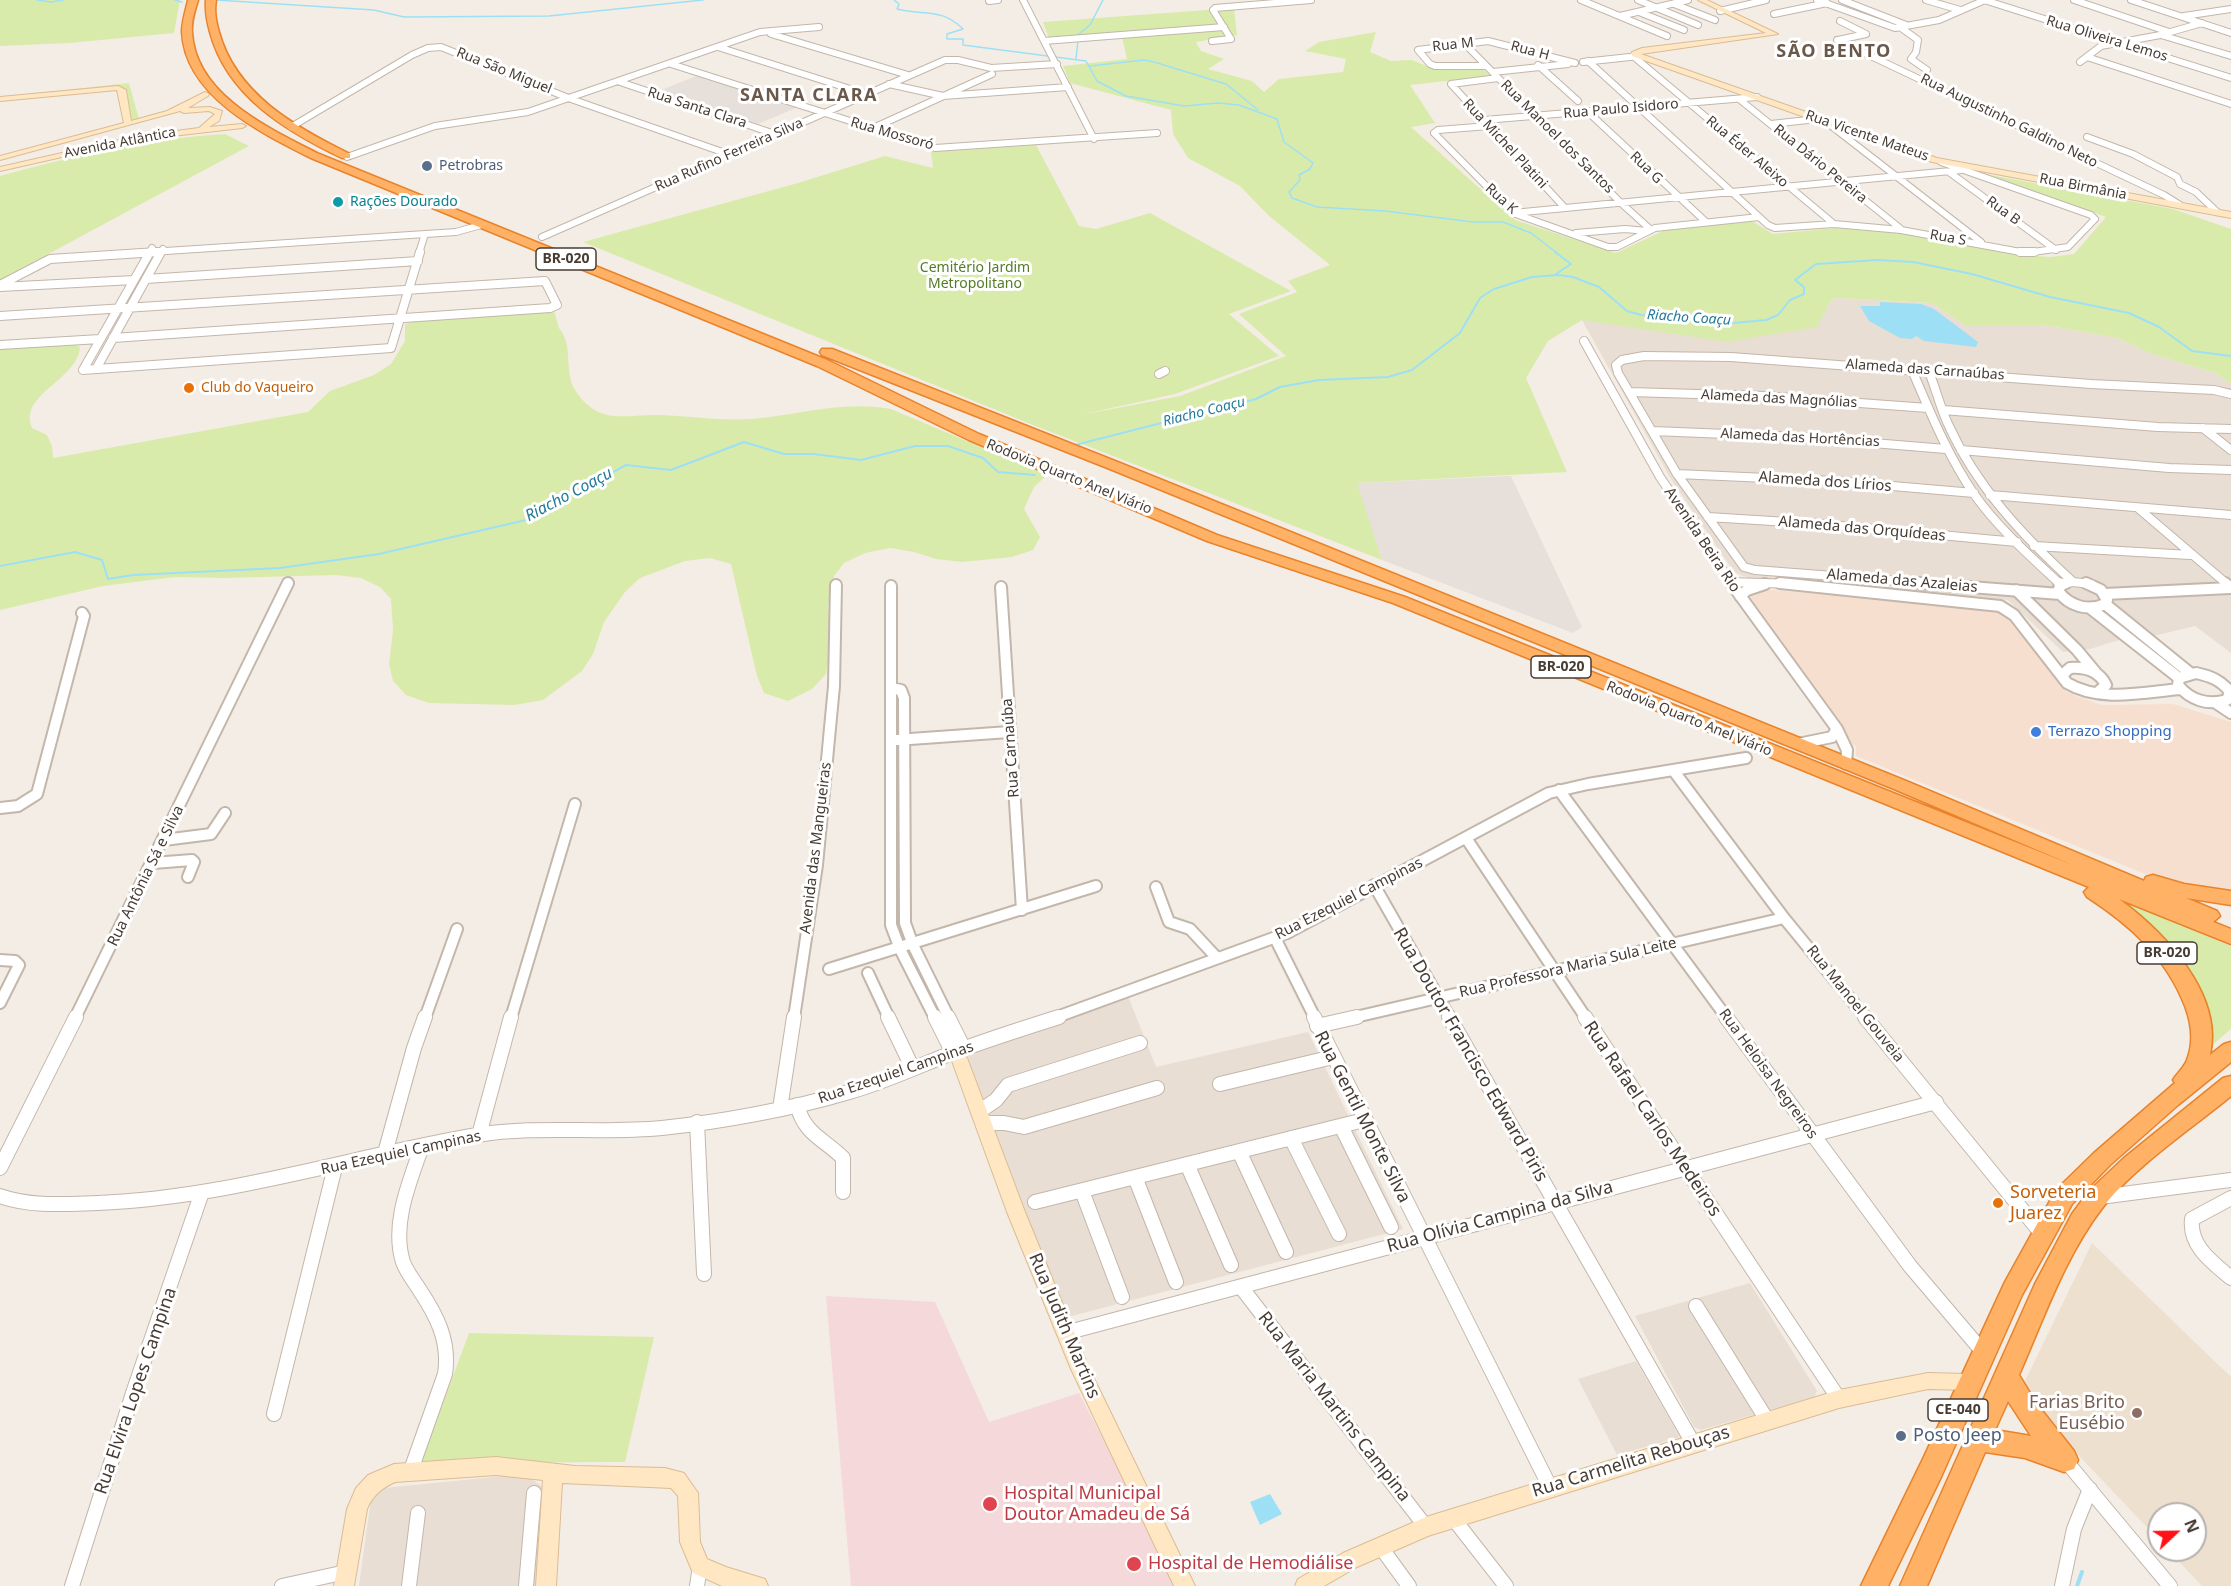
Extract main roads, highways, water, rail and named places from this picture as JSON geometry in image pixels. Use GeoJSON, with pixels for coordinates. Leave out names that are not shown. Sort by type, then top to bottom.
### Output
{"type":"FeatureCollection","features":[{"type":"Feature","properties":{"kind":"highway","name":"Rodovia Quarto Anel Viário"},"geometry":{"type":"LineString","coordinates":[[193,0],[187,31],[189,49],[202,75],[265,107],[291,127],[347,157],[420,187],[482,221],[542,237],[1115,466],[1990,823]]}},
{"type":"Feature","properties":{"kind":"highway","name":"Rodovia Quarto Anel Viário"},"geometry":{"type":"LineString","coordinates":[[211,0],[209,15],[218,48],[221,85],[236,110],[273,136],[315,156],[482,221],[822,363],[974,437],[1212,538],[1399,600],[2035,859]]}},
{"type":"Feature","properties":{"kind":"highway"},"geometry":{"type":"LineString","coordinates":[[221,85],[242,126],[273,136]]}},
{"type":"Feature","properties":{"kind":"highway"},"geometry":{"type":"LineString","coordinates":[[406,193],[420,187]]}},
{"type":"Feature","properties":{"kind":"highway"},"geometry":{"type":"LineString","coordinates":[[974,437],[997,435],[1003,428],[999,421]]}},
{"type":"Feature","properties":{"kind":"highway"},"geometry":{"type":"LineString","coordinates":[[1174,520],[1166,511],[1170,504],[1180,499],[1196,499]]}},
{"type":"Feature","properties":{"kind":"highway"},"geometry":{"type":"LineString","coordinates":[[1569,670],[1579,654]]}},
{"type":"Feature","properties":{"kind":"highway"},"geometry":{"type":"LineString","coordinates":[[1990,823],[2140,879],[2184,891],[2231,898]]}},
{"type":"Feature","properties":{"kind":"highway","name":"BR-020"},"geometry":{"type":"LineString","coordinates":[[1990,823],[2231,938]]}},
{"type":"Feature","properties":{"kind":"highway","name":"BR-020"},"geometry":{"type":"LineString","coordinates":[[2035,859],[2231,925]]}},
{"type":"Feature","properties":{"kind":"highway","name":"BR-020"},"geometry":{"type":"LineString","coordinates":[[2035,859],[2088,888],[2132,919],[2157,941],[2184,978],[2192,997],[2202,1035],[2197,1062],[2170,1099]]}},
{"type":"Feature","properties":{"kind":"highway","name":"CE-040"},"geometry":{"type":"LineString","coordinates":[[1874,1586],[1932,1468],[1983,1352],[2042,1234],[2064,1197],[2082,1176],[2170,1099],[2231,1050]]}},
{"type":"Feature","properties":{"kind":"highway","name":"CE-040"},"geometry":{"type":"LineString","coordinates":[[1913,1586],[2047,1284],[2080,1221],[2097,1198],[2132,1164],[2231,1084]]}},
{"type":"Feature","properties":{"kind":"highway"},"geometry":{"type":"LineString","coordinates":[[2192,1116],[2231,1093]]}},
{"type":"Feature","properties":{"kind":"highway"},"geometry":{"type":"LineString","coordinates":[[1979,1439],[2025,1446],[2065,1460],[2027,1411],[2007,1377]]}},
{"type":"Feature","properties":{"kind":"water"},"geometry":{"type":"Polygon","coordinates":[[[1880,302],[1921,304],[1934,309],[1978,342],[1976,347],[1924,341],[1916,336],[1912,339],[1900,338],[1869,321],[1860,306],[1880,306],[1880,302]]]}},
{"type":"Feature","properties":{"kind":"water"},"geometry":{"type":"Polygon","coordinates":[[[1270,1494],[1282,1514],[1260,1525],[1250,1502],[1270,1494]]]}},
{"type":"Feature","properties":{"kind":"waterway"},"geometry":{"type":"LineString","coordinates":[[37,0],[51,2],[63,0]]}},
{"type":"Feature","properties":{"kind":"waterway"},"geometry":{"type":"LineString","coordinates":[[175,0],[182,2]]}},
{"type":"Feature","properties":{"kind":"waterway"},"geometry":{"type":"LineString","coordinates":[[216,0],[374,10],[404,17],[549,16],[703,0]]}},
{"type":"Feature","properties":{"kind":"waterway"},"geometry":{"type":"LineString","coordinates":[[894,0],[899,4],[897,9],[932,13],[955,22],[963,29],[947,34],[947,39],[963,39],[963,45],[1086,61],[1097,81],[1126,96],[1184,106],[1218,103],[1239,105],[1277,119],[1284,142],[1313,163],[1310,169],[1299,175],[1300,180],[1289,192],[1292,198],[1317,207],[1385,211],[1473,222],[1503,222],[1531,233],[1557,253]]}},
{"type":"Feature","properties":{"kind":"waterway"},"geometry":{"type":"LineString","coordinates":[[1079,34],[1090,25],[1103,0]]}},
{"type":"Feature","properties":{"kind":"waterway"},"geometry":{"type":"LineString","coordinates":[[1076,59],[1078,40]]}},
{"type":"Feature","properties":{"kind":"waterway"},"geometry":{"type":"LineString","coordinates":[[1090,66],[1144,60],[1154,62],[1226,84],[1258,110]]}},
{"type":"Feature","properties":{"kind":"waterway"},"geometry":{"type":"LineString","coordinates":[[1555,252],[1571,264],[1556,274]]}},
{"type":"Feature","properties":{"kind":"waterway","name":"Riacho Coaçu"},"geometry":{"type":"LineString","coordinates":[[1075,445],[1256,399],[1280,387],[1319,380],[1388,377],[1412,370],[1460,333],[1480,298],[1494,289],[1532,277],[1558,275],[1573,277],[1599,287],[1627,311],[1641,315],[1733,323],[1766,320],[1778,315],[1790,300],[1804,294],[1804,287],[1795,280],[1816,264],[1878,260],[1913,262],[1972,274],[2050,297],[2129,313],[2159,327],[2192,351],[2231,356]]}},
{"type":"Feature","properties":{"kind":"waterway","name":"Riacho Coaçu"},"geometry":{"type":"LineString","coordinates":[[0,566],[75,552],[102,560],[108,579],[133,575],[280,568],[379,554],[526,520],[626,465],[671,470],[744,442],[784,454],[814,454],[861,460],[915,446],[948,446],[983,458],[998,472],[1035,475]]}},
{"type":"Feature","properties":{"kind":"waterway"},"geometry":{"type":"LineString","coordinates":[[2077,1586],[2082,1572]]}},
{"type":"Feature","properties":{"kind":"place","name":"Petrobras"},"geometry":{"type":"Point","coordinates":[427,166]}},
{"type":"Feature","properties":{"kind":"place","name":"Rações Dourado"},"geometry":{"type":"Point","coordinates":[338,202]}},
{"type":"Feature","properties":{"kind":"place","name":"Club do Vaqueiro"},"geometry":{"type":"Point","coordinates":[189,388]}},
{"type":"Feature","properties":{"kind":"place","name":"Terrazo Shopping"},"geometry":{"type":"Point","coordinates":[2036,732]}},
{"type":"Feature","properties":{"kind":"place","name":"Sorveteria Juarez"},"geometry":{"type":"Point","coordinates":[1998,1203]}},
{"type":"Feature","properties":{"kind":"place","name":"Farias Brito Eusébio"},"geometry":{"type":"Point","coordinates":[2137,1413]}},
{"type":"Feature","properties":{"kind":"place","name":"Posto Jeep"},"geometry":{"type":"Point","coordinates":[1901,1436]}},
{"type":"Feature","properties":{"kind":"place","name":"Hospital Municipal Doutor Amadeu de Sá"},"geometry":{"type":"Point","coordinates":[990,1504]}},
{"type":"Feature","properties":{"kind":"place","name":"Hospital de Hemodiálise"},"geometry":{"type":"Point","coordinates":[1134,1564]}},
{"type":"Feature","properties":{"kind":"district","name":"SÃO BENTO"},"geometry":{"type":"Point","coordinates":[1834,52]}},
{"type":"Feature","properties":{"kind":"district","name":"SANTA CLARA"},"geometry":{"type":"Point","coordinates":[809,96]}},
{"type":"Feature","properties":{"kind":"park label","name":"Cemitério Jardim Metropolitano"},"geometry":{"type":"Point","coordinates":[975,276]}}]}
